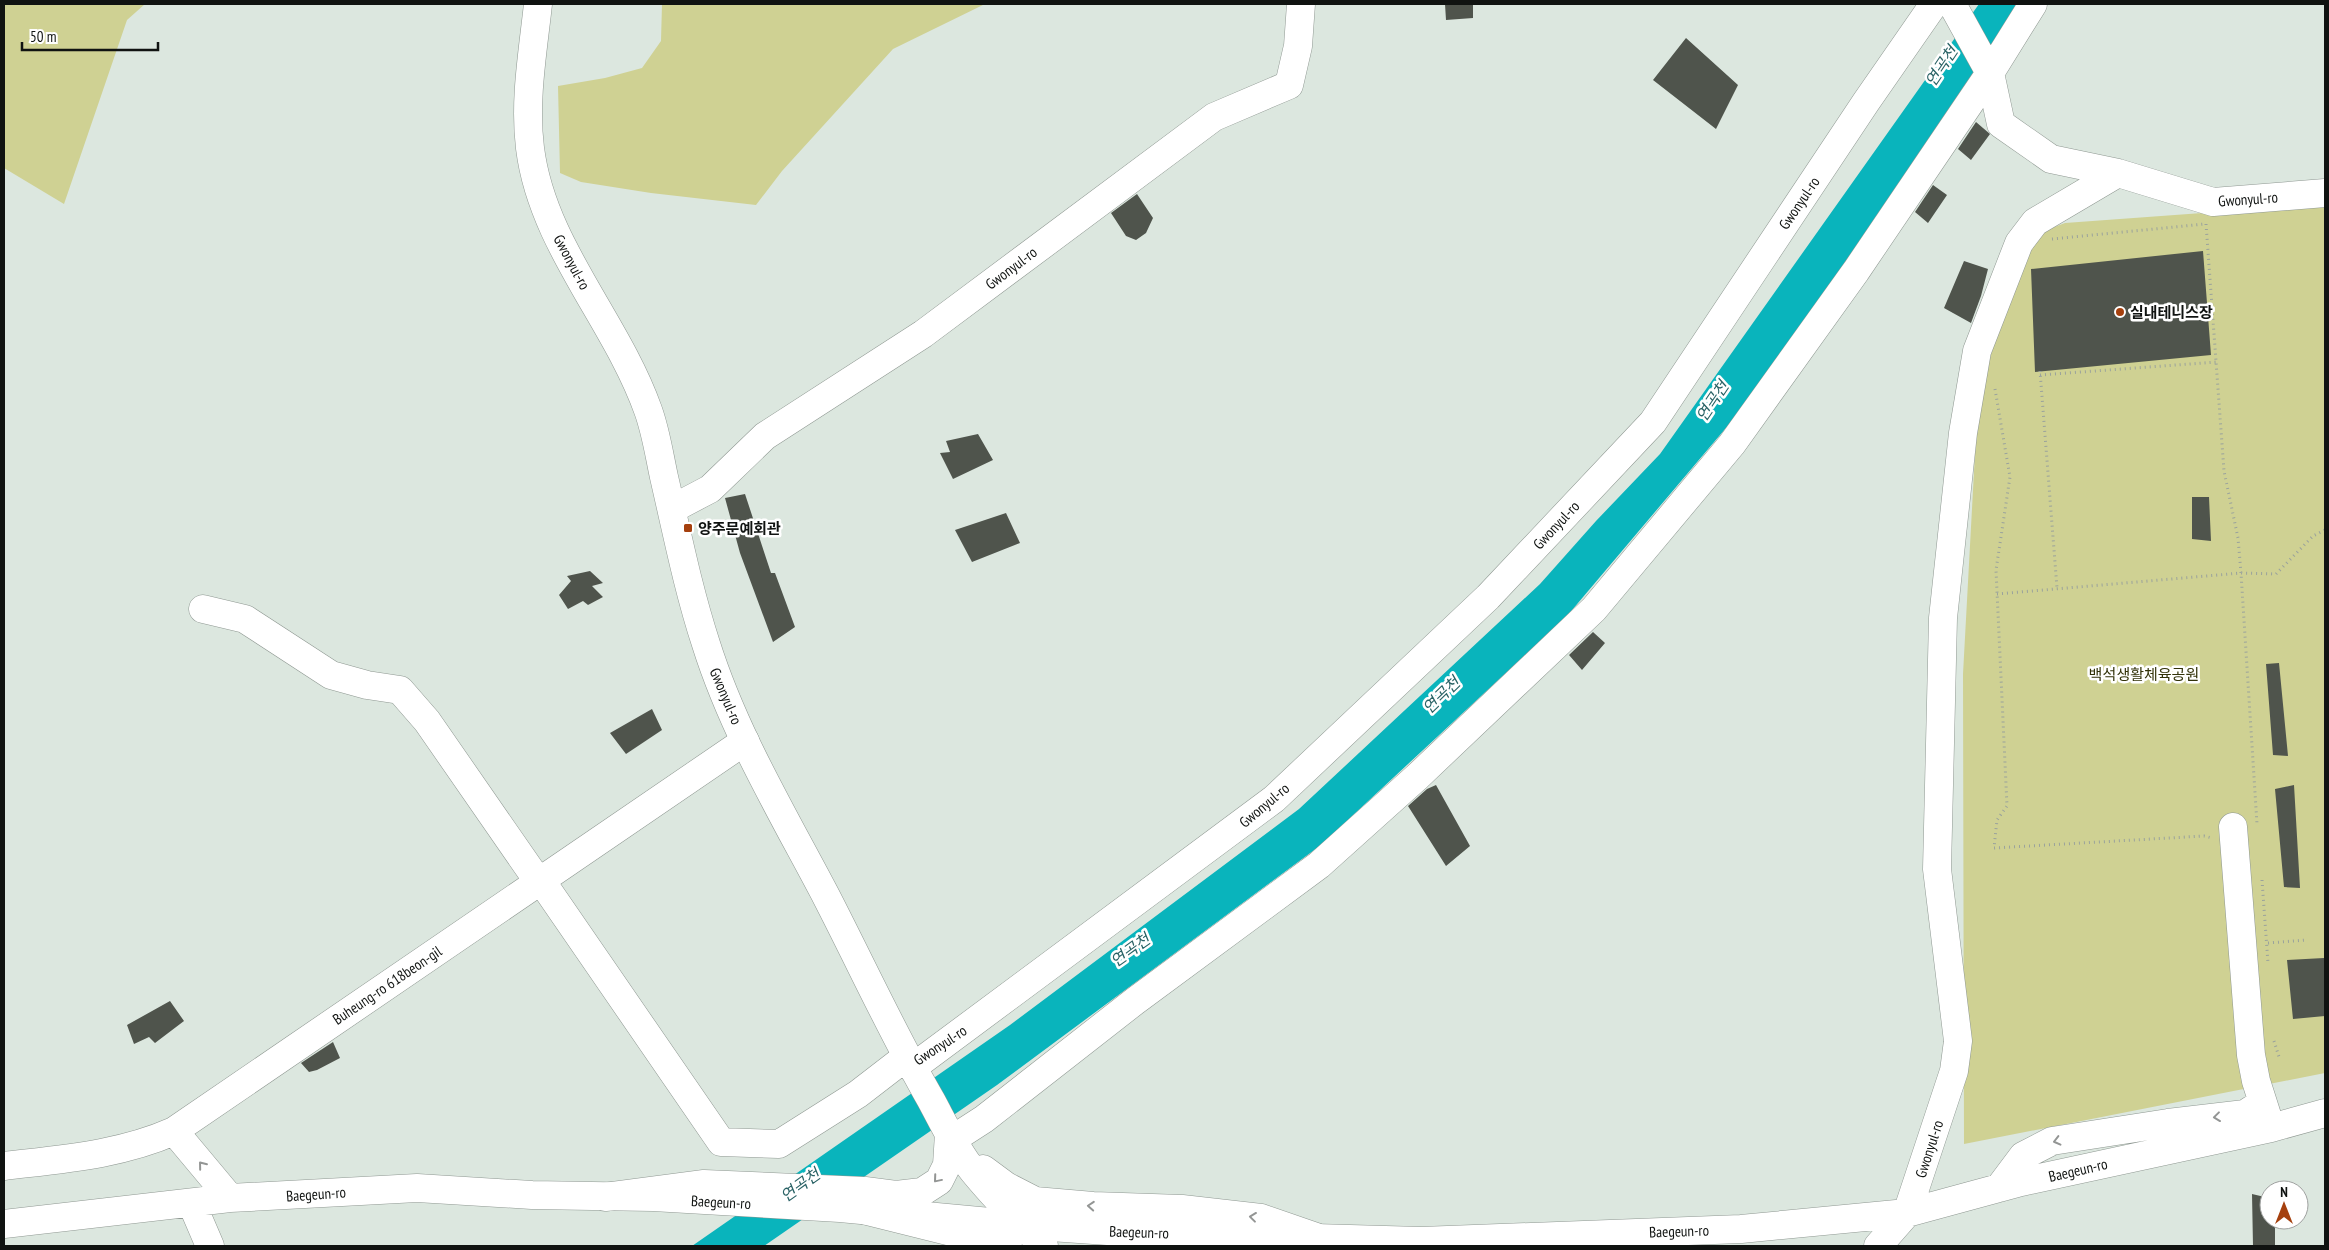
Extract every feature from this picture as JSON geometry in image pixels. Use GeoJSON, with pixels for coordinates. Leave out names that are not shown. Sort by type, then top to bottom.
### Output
{"type":"FeatureCollection","features":[{"type":"Feature","properties":{"kind":"street","name":"Gwonyul-ro"},"geometry":{"type":"LineString","coordinates":[[538,4],[528,115],[529,147],[535,178],[546,211],[641,392],[655,432],[690,592],[706,647],[745,741],[838,919],[909,1062],[1062,958],[1274,799],[1488,597],[1653,422],[1860,110],[1934,4]]}},
{"type":"Feature","properties":{"kind":"street","name":"Gwonyul-ro"},"geometry":{"type":"LineString","coordinates":[[672,509],[710,489],[765,436],[923,334],[1214,117],[1289,85],[1298,46],[1301,4]]}},
{"type":"Feature","properties":{"kind":"street","name":"Gwonyul-ro"},"geometry":{"type":"LineString","coordinates":[[1952,4],[1990,73],[2001,124],[2051,159],[2118,173],[2213,202],[2325,193]]}},
{"type":"Feature","properties":{"kind":"street"},"geometry":{"type":"LineString","coordinates":[[703,1193],[866,1201],[922,1192],[939,1181],[946,1165],[953,1139],[984,1119],[1135,1001],[1319,865],[1417,777],[1594,609],[1732,444],[1856,271],[1990,73],[2033,4]]}},
{"type":"Feature","properties":{"kind":"street","name":"Gwonyul-ro"},"geometry":{"type":"LineString","coordinates":[[1878,1246],[1907,1213],[1954,1071],[1958,1042],[1937,869],[1943,618],[1963,433],[1977,351],[2018,243],[2036,222],[2118,173]]}},
{"type":"Feature","properties":{"kind":"street"},"geometry":{"type":"LineString","coordinates":[[203,609],[245,619],[331,675],[367,686],[400,690],[427,721],[531,871],[540,879],[721,1142],[779,1144],[909,1062],[953,1139],[1015,1236],[1044,1246]]}},
{"type":"Feature","properties":{"kind":"street","name":"Buheung-ro 618beon-gil"},"geometry":{"type":"LineString","coordinates":[[4,1166],[89,1156],[144,1144],[174,1131],[540,879],[745,741]]}},
{"type":"Feature","properties":{"kind":"street"},"geometry":{"type":"LineString","coordinates":[[2236,831],[2251,1055],[2256,1081],[2267,1115]]}},
{"type":"Feature","properties":{"kind":"street","name":"Baegeun-ro"},"geometry":{"type":"LineString","coordinates":[[4,1224],[192,1204],[230,1198],[417,1188],[532,1195],[605,1196],[703,1193],[840,1208],[866,1201],[1015,1236],[1122,1232],[1316,1238],[1359,1243],[1741,1229],[1907,1213],[2267,1115],[2325,1112]]}},
{"type":"Feature","properties":{"kind":"street"},"geometry":{"type":"LineString","coordinates":[[174,1131],[230,1198]]}},
{"type":"Feature","properties":{"kind":"street"},"geometry":{"type":"LineString","coordinates":[[953,1139],[1006,1186],[1035,1201],[1093,1206],[1182,1209],[1261,1218],[1316,1238]]}},
{"type":"Feature","properties":{"kind":"street"},"geometry":{"type":"LineString","coordinates":[[192,1204],[210,1246]]}},
{"type":"Feature","properties":{"kind":"path"},"geometry":{"type":"LineString","coordinates":[[2051,240],[2216,223]]}},
{"type":"Feature","properties":{"kind":"path"},"geometry":{"type":"LineString","coordinates":[[1993,379],[2010,477],[1996,570],[2007,806],[1997,820],[1994,848],[2204,836],[2236,831],[2241,573],[2238,538],[2224,471],[2206,224]]}},
{"type":"Feature","properties":{"kind":"path"},"geometry":{"type":"LineString","coordinates":[[2058,588],[2040,373],[2217,362]]}},
{"type":"Feature","properties":{"kind":"path"},"geometry":{"type":"LineString","coordinates":[[1997,594],[2241,573],[2276,574],[2313,536],[2325,530]]}},
{"type":"Feature","properties":{"kind":"path"},"geometry":{"type":"LineString","coordinates":[[2261,874],[2268,943],[2268,971]]}},
{"type":"Feature","properties":{"kind":"path"},"geometry":{"type":"LineString","coordinates":[[2268,943],[2306,940]]}},
{"type":"Feature","properties":{"kind":"path"},"geometry":{"type":"LineString","coordinates":[[2272,1035],[2280,1060]]}},
{"type":"Feature","properties":{"kind":"green space"},"geometry":{"type":"Polygon","coordinates":[[[4,4],[145,4],[127,20],[64,204],[4,168],[4,4]]]}},
{"type":"Feature","properties":{"kind":"green space"},"geometry":{"type":"Polygon","coordinates":[[[662,4],[985,4],[893,49],[782,171],[756,205],[651,193],[581,182],[560,173],[558,86],[605,78],[642,68],[661,41],[662,4]]]}},
{"type":"Feature","properties":{"kind":"green space","name":"백석생활체육공원"},"geometry":{"type":"Polygon","coordinates":[[[2325,204],[2325,1073],[1964,1144],[1963,674],[1979,380],[2030,236],[2065,223],[2325,204]]]}},
{"type":"Feature","properties":{"kind":"water","name":"연곡천"},"geometry":{"type":"Polygon","coordinates":[[[1979,4],[2017,4],[2014,15],[1758,390],[1567,616],[1321,845],[997,1085],[764,1246],[692,1246],[1010,1025],[1299,809],[1540,584],[1596,521],[1660,454],[1979,4]]]}},
{"type":"Feature","properties":{"kind":"building"},"geometry":{"type":"Polygon","coordinates":[[[1445,4],[1473,4],[1473,18],[1446,20],[1445,4]]]}},
{"type":"Feature","properties":{"kind":"building"},"geometry":{"type":"Polygon","coordinates":[[[1686,38],[1738,85],[1716,129],[1653,80],[1686,38]]]}},
{"type":"Feature","properties":{"kind":"building"},"geometry":{"type":"Polygon","coordinates":[[[1976,122],[1990,134],[1971,160],[1958,149],[1976,122]]]}},
{"type":"Feature","properties":{"kind":"building"},"geometry":{"type":"Polygon","coordinates":[[[1933,185],[1947,195],[1928,223],[1915,212],[1933,185]]]}},
{"type":"Feature","properties":{"kind":"building"},"geometry":{"type":"Polygon","coordinates":[[[1137,194],[1153,218],[1146,233],[1136,240],[1126,236],[1111,213],[1137,194]]]}},
{"type":"Feature","properties":{"kind":"building","name":"실내테니스장"},"geometry":{"type":"Polygon","coordinates":[[[2203,251],[2211,355],[2035,372],[2031,269],[2203,251]]]}},
{"type":"Feature","properties":{"kind":"building"},"geometry":{"type":"Polygon","coordinates":[[[1964,261],[1988,269],[1971,323],[1944,308],[1964,261]]]}},
{"type":"Feature","properties":{"kind":"building"},"geometry":{"type":"Polygon","coordinates":[[[978,434],[993,460],[953,479],[940,453],[950,452],[946,441],[978,434]]]}},
{"type":"Feature","properties":{"kind":"building"},"geometry":{"type":"Polygon","coordinates":[[[745,494],[771,573],[775,573],[795,627],[773,642],[740,553],[725,498],[745,494]]]}},
{"type":"Feature","properties":{"kind":"building"},"geometry":{"type":"Polygon","coordinates":[[[2192,497],[2209,497],[2211,541],[2192,539],[2192,497]]]}},
{"type":"Feature","properties":{"kind":"building"},"geometry":{"type":"Polygon","coordinates":[[[1006,513],[1020,543],[972,562],[955,530],[1006,513]]]}},
{"type":"Feature","properties":{"kind":"building"},"geometry":{"type":"Polygon","coordinates":[[[590,571],[603,583],[592,586],[603,597],[588,605],[583,601],[568,609],[559,595],[571,581],[567,576],[590,571]]]}},
{"type":"Feature","properties":{"kind":"building"},"geometry":{"type":"Polygon","coordinates":[[[1593,632],[1605,643],[1582,670],[1569,655],[1593,632]]]}},
{"type":"Feature","properties":{"kind":"building"},"geometry":{"type":"Polygon","coordinates":[[[2279,663],[2288,756],[2273,755],[2266,664],[2279,663]]]}},
{"type":"Feature","properties":{"kind":"building"},"geometry":{"type":"Polygon","coordinates":[[[652,709],[662,730],[626,754],[610,733],[652,709]]]}},
{"type":"Feature","properties":{"kind":"building"},"geometry":{"type":"Polygon","coordinates":[[[1436,785],[1470,846],[1446,866],[1408,806],[1427,789],[1436,785]]]}},
{"type":"Feature","properties":{"kind":"building"},"geometry":{"type":"Polygon","coordinates":[[[2294,785],[2300,888],[2284,887],[2275,789],[2294,785]]]}},
{"type":"Feature","properties":{"kind":"building"},"geometry":{"type":"Polygon","coordinates":[[[2324,958],[2325,1016],[2293,1019],[2287,960],[2324,958]]]}},
{"type":"Feature","properties":{"kind":"building"},"geometry":{"type":"Polygon","coordinates":[[[170,1001],[184,1021],[155,1043],[149,1037],[134,1044],[127,1025],[170,1001]]]}},
{"type":"Feature","properties":{"kind":"building"},"geometry":{"type":"Polygon","coordinates":[[[333,1042],[340,1058],[309,1072],[301,1063],[333,1042]]]}},
{"type":"Feature","properties":{"kind":"building"},"geometry":{"type":"Polygon","coordinates":[[[2252,1194],[2259,1196],[2259,1230],[2275,1230],[2275,1246],[2253,1246],[2252,1194]]]}},
{"type":"Feature","properties":{"kind":"place","name":"실내테니스장"},"geometry":{"type":"Point","coordinates":[2120,312]}},
{"type":"Feature","properties":{"kind":"place","name":"양주문예회관"},"geometry":{"type":"Point","coordinates":[688,528]}}]}
